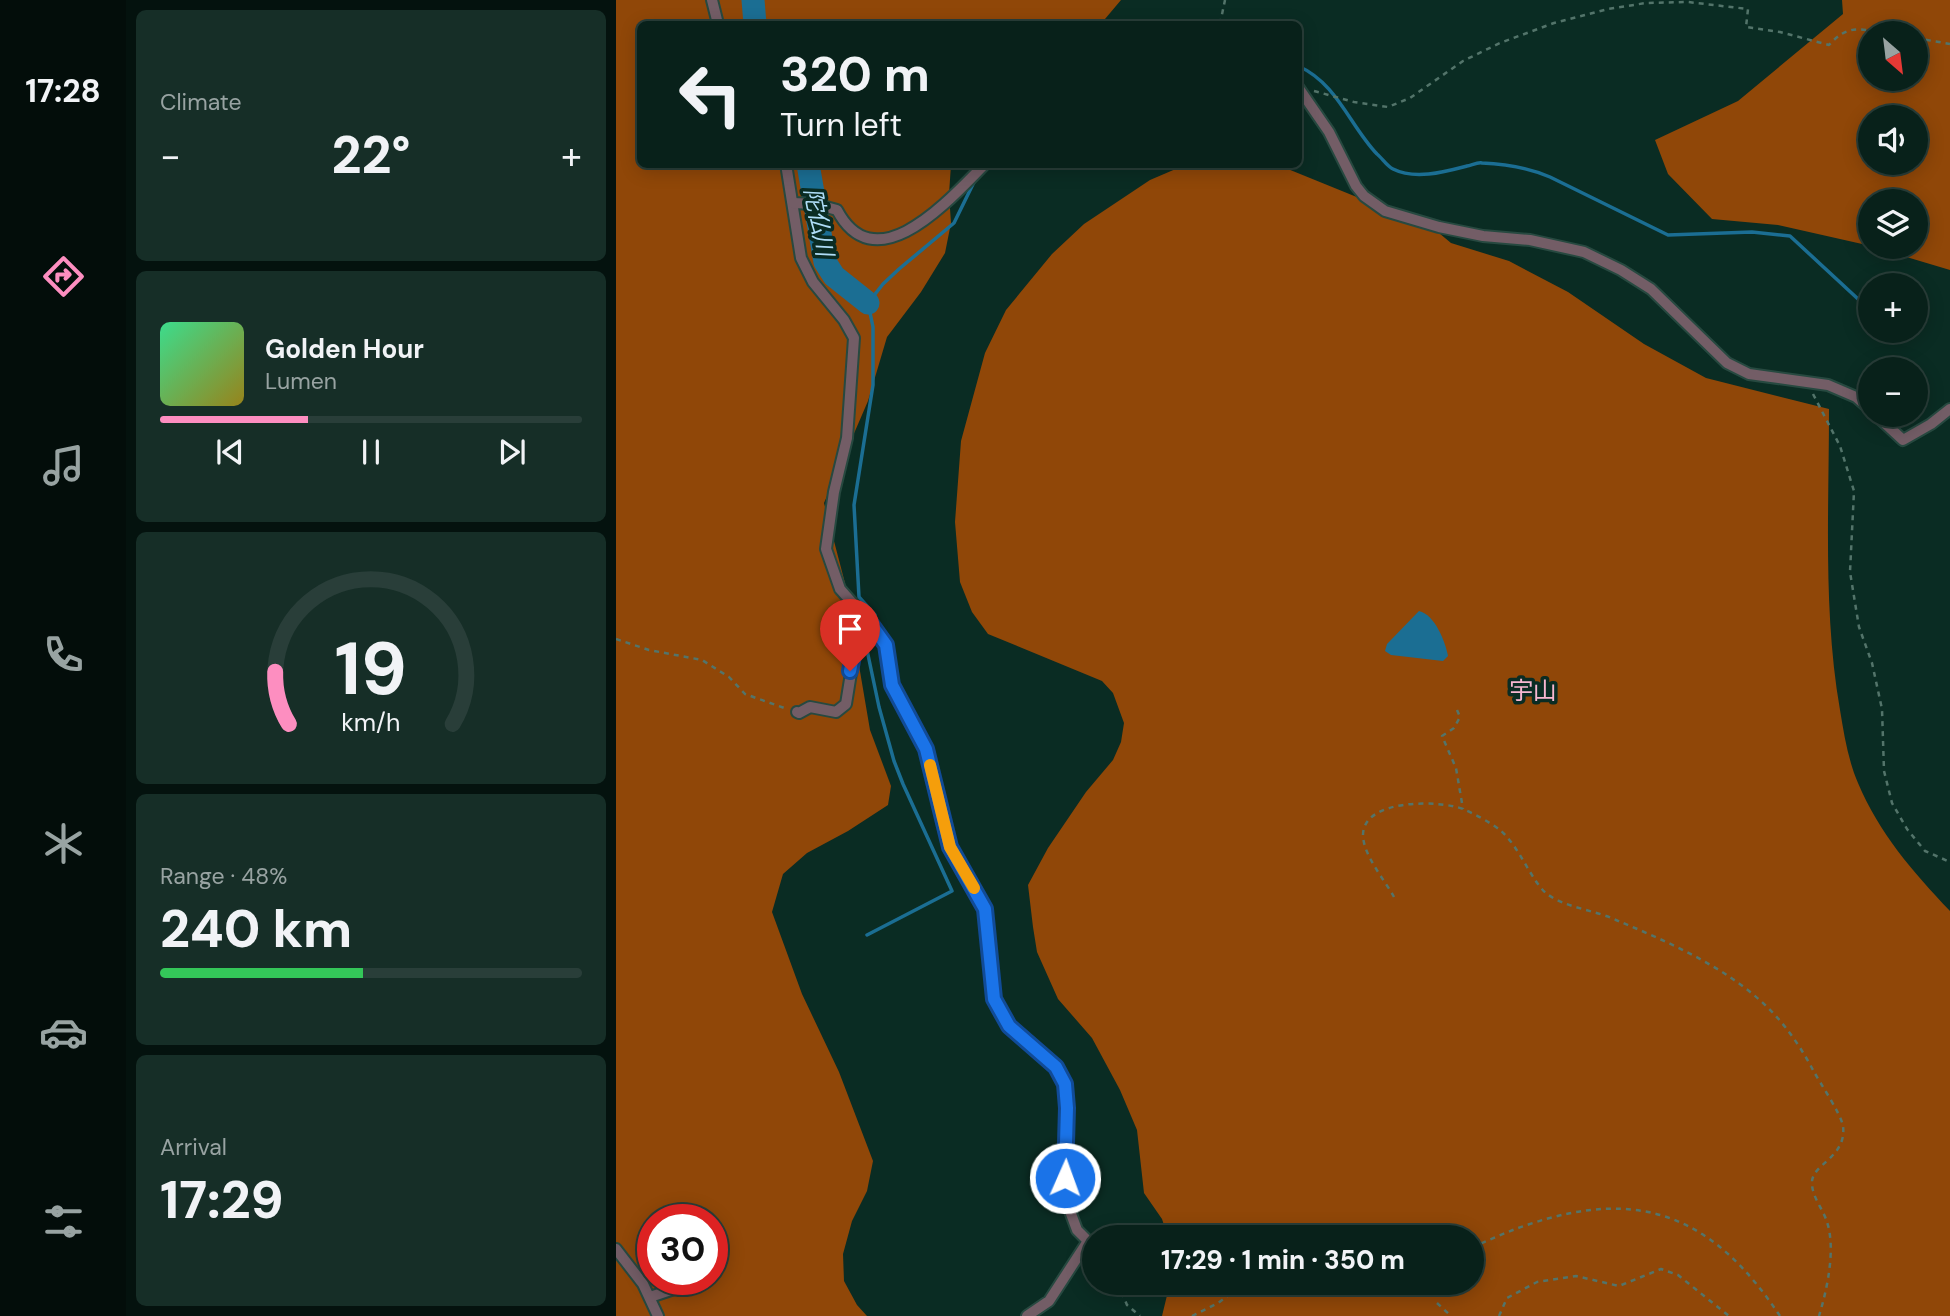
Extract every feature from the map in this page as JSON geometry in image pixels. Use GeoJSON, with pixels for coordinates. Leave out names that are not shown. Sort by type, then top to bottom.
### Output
{"type":"FeatureCollection","features":[{"type":"Feature","properties":{"kind":"street"},"geometry":{"type":"LineString","coordinates":[[712,0],[717,21]]}},
{"type":"Feature","properties":{"kind":"street"},"geometry":{"type":"LineString","coordinates":[[1303,88],[1356,186],[1364,197],[1385,212],[1483,236],[1530,240],[1584,252],[1621,270],[1651,289],[1727,363],[1749,374],[1828,384],[1858,399]]}},
{"type":"Feature","properties":{"kind":"street"},"geometry":{"type":"LineString","coordinates":[[787,168],[801,258],[813,282],[844,320],[854,338],[847,438],[834,492],[826,549],[840,589],[886,645],[892,685],[926,749],[950,847],[985,909],[994,999],[1009,1026],[1056,1067],[1065,1084],[1065,1178],[1070,1211],[1077,1230],[1087,1241],[1049,1301],[1027,1316]]}},
{"type":"Feature","properties":{"kind":"street"},"geometry":{"type":"LineString","coordinates":[[793,203],[815,204],[837,210],[850,230],[866,238],[882,241],[906,232],[930,216],[981,168]]}},
{"type":"Feature","properties":{"kind":"street"},"geometry":{"type":"LineString","coordinates":[[1928,426],[1950,409]]}},
{"type":"Feature","properties":{"kind":"street"},"geometry":{"type":"LineString","coordinates":[[1889,427],[1903,440],[1926,427]]}},
{"type":"Feature","properties":{"kind":"street"},"geometry":{"type":"LineString","coordinates":[[797,712],[810,708],[836,712],[846,704],[857,636],[871,624]]}},
{"type":"Feature","properties":{"kind":"street"},"geometry":{"type":"LineString","coordinates":[[616,1249],[650,1297],[658,1316]]}},
{"type":"Feature","properties":{"kind":"street"},"geometry":{"type":"LineString","coordinates":[[650,1297],[656,1295]]}},
{"type":"Feature","properties":{"kind":"path"},"geometry":{"type":"LineString","coordinates":[[1221,21],[1225,0]]}},
{"type":"Feature","properties":{"kind":"path"},"geometry":{"type":"LineString","coordinates":[[1303,88],[1353,102],[1388,107],[1410,98],[1464,61],[1500,43],[1554,23],[1620,7],[1688,1],[1748,9],[1746,27],[1780,32],[1829,45],[1839,33],[1858,30]]}},
{"type":"Feature","properties":{"kind":"path"},"geometry":{"type":"LineString","coordinates":[[1928,40],[1950,44]]}},
{"type":"Feature","properties":{"kind":"path"},"geometry":{"type":"LineString","coordinates":[[1805,382],[1823,410],[1840,446],[1854,491],[1850,572],[1859,627],[1872,663],[1882,709],[1884,771],[1892,803],[1907,829],[1925,851],[1950,862]]}},
{"type":"Feature","properties":{"kind":"path"},"geometry":{"type":"LineString","coordinates":[[616,639],[649,650],[702,660],[729,677],[745,694],[797,712]]}},
{"type":"Feature","properties":{"kind":"path"},"geometry":{"type":"LineString","coordinates":[[1458,710],[1460,717],[1454,728],[1441,736],[1456,768],[1463,809]]}},
{"type":"Feature","properties":{"kind":"path"},"geometry":{"type":"LineString","coordinates":[[1394,897],[1368,852],[1363,835],[1368,820],[1380,812],[1405,804],[1429,802],[1463,809],[1500,830],[1519,851],[1547,894],[1615,919],[1703,961],[1740,984],[1775,1014],[1806,1057],[1843,1124],[1842,1142],[1834,1155],[1813,1175],[1811,1181],[1813,1193],[1829,1231],[1829,1269],[1819,1316]]}},
{"type":"Feature","properties":{"kind":"path"},"geometry":{"type":"LineString","coordinates":[[1484,1242],[1566,1214],[1600,1209],[1642,1209],[1665,1215],[1693,1228],[1732,1256],[1759,1284],[1780,1316]]}},
{"type":"Feature","properties":{"kind":"path"},"geometry":{"type":"LineString","coordinates":[[1499,1316],[1507,1298],[1537,1282],[1576,1276],[1619,1286],[1661,1269],[1678,1275],[1729,1316]]}},
{"type":"Feature","properties":{"kind":"path"},"geometry":{"type":"LineString","coordinates":[[1123,1295],[1127,1306],[1140,1316]]}},
{"type":"Feature","properties":{"kind":"path"},"geometry":{"type":"LineString","coordinates":[[1192,1316],[1229,1295]]}},
{"type":"Feature","properties":{"kind":"path"},"geometry":{"type":"LineString","coordinates":[[1437,1303],[1451,1316]]}},
{"type":"Feature","properties":{"kind":"shaded area"},"geometry":{"type":"Polygon","coordinates":[[[616,0],[1121,0],[1105,19],[1100,21],[637,21],[637,168],[951,168],[951,223],[945,253],[921,292],[887,337],[868,401],[824,503],[845,583],[870,730],[891,786],[888,805],[807,853],[783,874],[772,912],[802,994],[839,1072],[873,1161],[867,1191],[852,1221],[843,1254],[844,1281],[857,1305],[867,1316],[616,1316],[616,0]]]}},
{"type":"Feature","properties":{"kind":"shaded area"},"geometry":{"type":"Polygon","coordinates":[[[1842,0],[1950,0],[1950,270],[1913,259],[1928,259],[1928,189],[1858,189],[1858,243],[1778,225],[1712,219],[1668,174],[1655,140],[1738,101],[1843,14],[1842,0]]]}},
{"type":"Feature","properties":{"kind":"shaded area"},"geometry":{"type":"Polygon","coordinates":[[[1178,168],[1285,168],[1433,228],[1451,243],[1509,261],[1568,292],[1644,344],[1706,378],[1829,409],[1828,560],[1831,636],[1849,756],[1866,801],[1876,819],[1910,867],[1950,911],[1950,1316],[1162,1316],[1167,1295],[1484,1295],[1484,1225],[1164,1225],[1144,1193],[1137,1130],[1120,1090],[1092,1038],[1058,999],[1037,952],[1028,885],[1048,848],[1086,792],[1113,760],[1121,742],[1124,723],[1113,693],[1102,681],[988,634],[972,612],[960,582],[955,522],[961,441],[985,353],[1006,310],[1052,254],[1084,224],[1150,180],[1178,168]]]}},
{"type":"Feature","properties":{"kind":"water"},"geometry":{"type":"Polygon","coordinates":[[[1419,611],[1430,618],[1442,636],[1448,656],[1443,661],[1391,655],[1385,651],[1387,644],[1419,611]]]}},
{"type":"Feature","properties":{"kind":"waterway","name":"陀仏川"},"geometry":{"type":"LineString","coordinates":[[753,0],[755,21]]}},
{"type":"Feature","properties":{"kind":"waterway"},"geometry":{"type":"LineString","coordinates":[[1302,68],[1323,83],[1333,94],[1367,143],[1393,169],[1420,174],[1479,163],[1500,164],[1550,177],[1668,235],[1752,232],[1790,236],[1858,299]]}},
{"type":"Feature","properties":{"kind":"waterway","name":"陀仏川"},"geometry":{"type":"LineString","coordinates":[[809,168],[825,262],[834,276],[868,303]]}},
{"type":"Feature","properties":{"kind":"waterway"},"geometry":{"type":"LineString","coordinates":[[873,623],[875,615],[859,597],[854,505],[873,385],[873,327],[868,303],[899,269],[954,223],[975,180]]}},
{"type":"Feature","properties":{"kind":"waterway"},"geometry":{"type":"LineString","coordinates":[[867,935],[952,891],[894,761],[867,650],[871,630]]}},
{"type":"Feature","properties":{"kind":"slow traffic"},"geometry":{"type":"LineString","coordinates":[[930,765],[950,847],[974,888]]}},
{"type":"Feature","properties":{"kind":"district","name":"宇山"},"geometry":{"type":"Point","coordinates":[1533,691]}},
{"type":"Feature","properties":{"kind":"route"},"geometry":{"type":"LineString","coordinates":[[850,671],[857,636],[871,624],[886,645],[892,685],[926,749],[950,847],[985,909],[994,999],[1009,1026],[1056,1067],[1065,1084],[1065,1178]]}}]}
